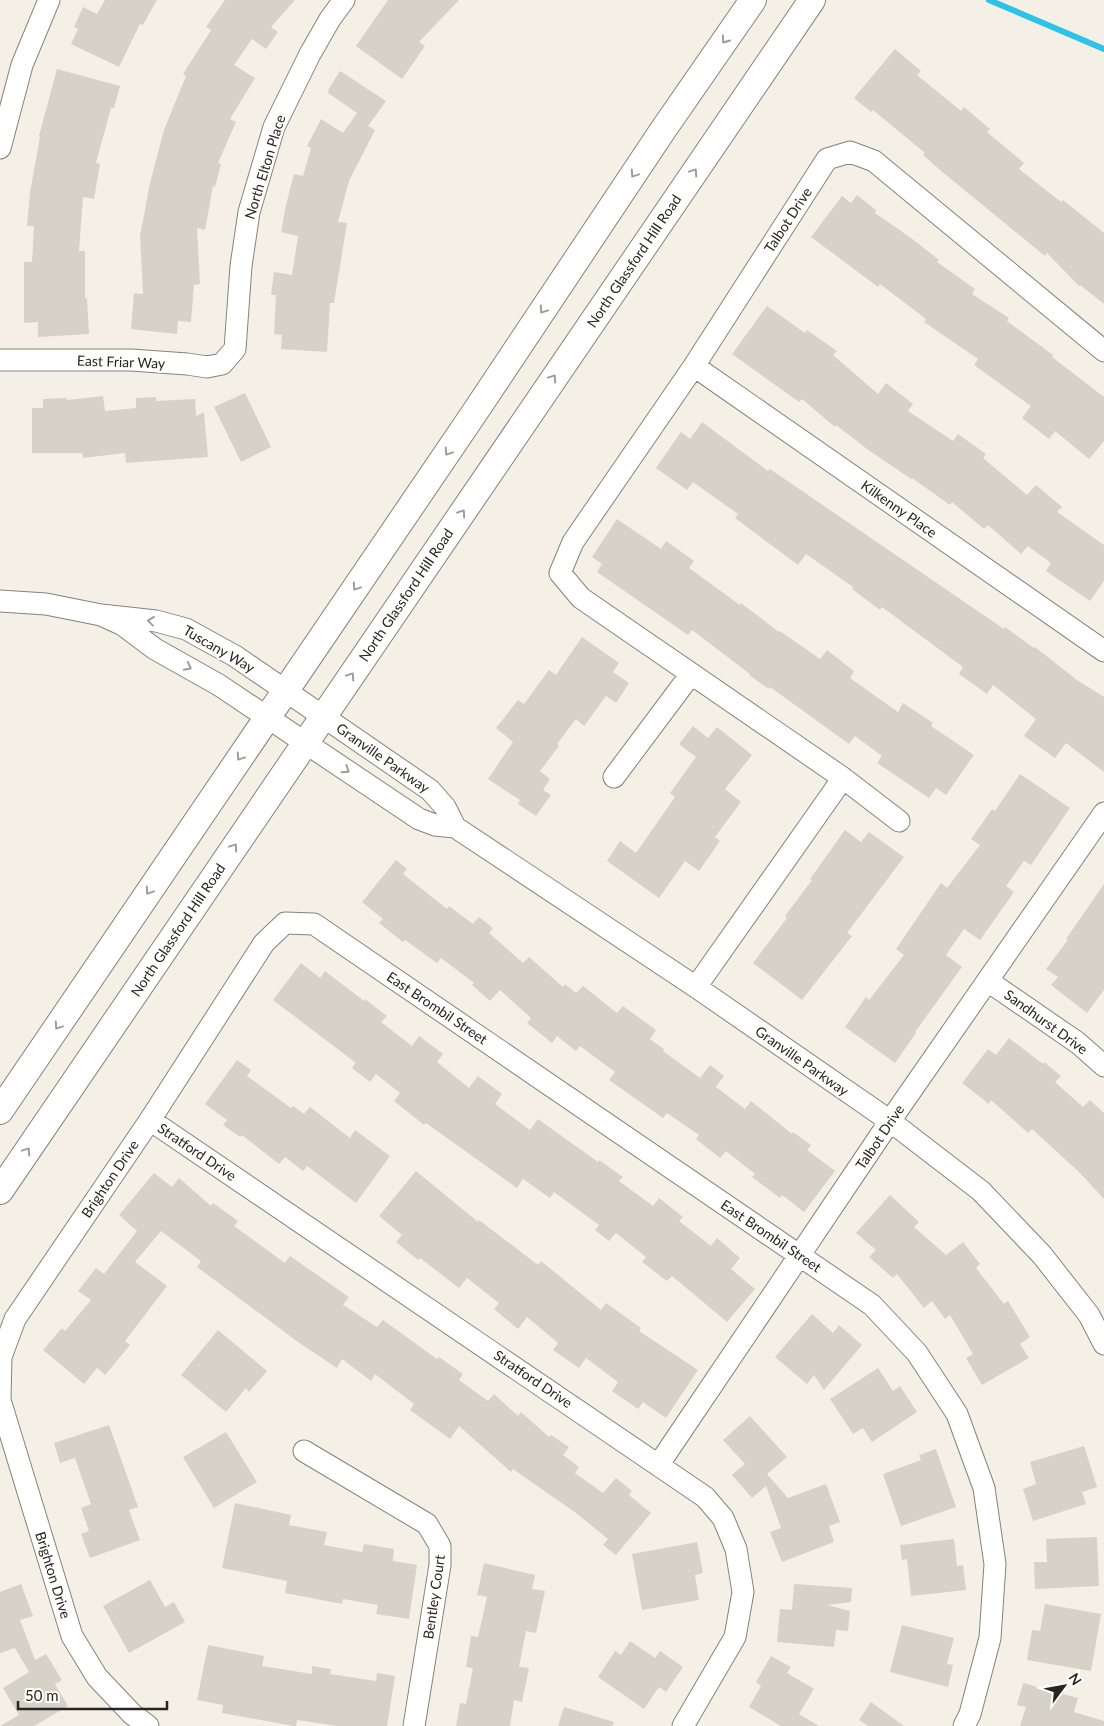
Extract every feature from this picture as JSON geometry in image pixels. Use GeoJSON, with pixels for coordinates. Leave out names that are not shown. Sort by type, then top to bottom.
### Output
{"type":"FeatureCollection","features":[{"type":"Feature","properties":{"kind":"main road"},"geometry":{"type":"LineString","coordinates":[[0,1111],[753,0]]}},
{"type":"Feature","properties":{"kind":"main road","name":"North Glassford Hill Road"},"geometry":{"type":"LineString","coordinates":[[0,1191],[812,0]]}},
{"type":"Feature","properties":{"kind":"street"},"geometry":{"type":"LineString","coordinates":[[0,148],[22,65],[49,0]]}},
{"type":"Feature","properties":{"kind":"street","name":"North Elton Place"},"geometry":{"type":"LineString","coordinates":[[235,349],[241,266],[249,212],[274,127],[310,54],[330,19],[344,0]]}},
{"type":"Feature","properties":{"kind":"street","name":"Talbot Drive"},"geometry":{"type":"LineString","coordinates":[[691,674],[581,598],[560,573],[573,542],[694,366],[827,159],[850,152],[874,161],[1104,351]]}},
{"type":"Feature","properties":{"kind":"street","name":"East Friar Way"},"geometry":{"type":"LineString","coordinates":[[0,360],[131,360],[207,367],[222,364],[235,349]]}},
{"type":"Feature","properties":{"kind":"street","name":"Kilkenny Place"},"geometry":{"type":"LineString","coordinates":[[694,366],[1104,651]]}},
{"type":"Feature","properties":{"kind":"street","name":"Tuscany Way"},"geometry":{"type":"LineString","coordinates":[[0,601],[46,604],[101,615],[156,621],[186,630],[235,656],[323,716]]}},
{"type":"Feature","properties":{"kind":"street","name":"Tuscany Way"},"geometry":{"type":"LineString","coordinates":[[101,615],[123,625],[155,649],[201,673],[306,742]]}},
{"type":"Feature","properties":{"kind":"street"},"geometry":{"type":"LineString","coordinates":[[614,777],[691,674],[843,778],[900,821]]}},
{"type":"Feature","properties":{"kind":"street","name":"Granville Parkway"},"geometry":{"type":"LineString","coordinates":[[323,716],[430,790],[445,806],[456,827]]}},
{"type":"Feature","properties":{"kind":"street","name":"Granville Parkway"},"geometry":{"type":"LineString","coordinates":[[306,742],[419,819],[430,824],[456,827],[696,987],[890,1121],[981,1191],[1042,1255],[1089,1315],[1104,1344]]}},
{"type":"Feature","properties":{"kind":"street"},"geometry":{"type":"LineString","coordinates":[[696,987],[843,778]]}},
{"type":"Feature","properties":{"kind":"street","name":"Talbot Drive"},"geometry":{"type":"LineString","coordinates":[[658,1464],[890,1121],[1104,813]]}},
{"type":"Feature","properties":{"kind":"street","name":"Brighton Drive"},"geometry":{"type":"LineString","coordinates":[[148,1726],[132,1714],[97,1677],[72,1636],[0,1398],[1,1357],[15,1319],[150,1120],[264,943],[285,923]]}},
{"type":"Feature","properties":{"kind":"street","name":"East Brombil Street"},"geometry":{"type":"LineString","coordinates":[[285,923],[314,924],[872,1305],[917,1353],[957,1414],[984,1488],[994,1564],[990,1638],[970,1714],[964,1726]]}},
{"type":"Feature","properties":{"kind":"street","name":"Sandhurst Drive"},"geometry":{"type":"LineString","coordinates":[[988,981],[1078,1043],[1104,1066]]}},
{"type":"Feature","properties":{"kind":"street","name":"Stratford Drive"},"geometry":{"type":"LineString","coordinates":[[150,1120],[705,1497],[723,1518],[736,1549],[743,1592],[735,1637],[683,1726]]}},
{"type":"Feature","properties":{"kind":"street","name":"Bentley Court"},"geometry":{"type":"LineString","coordinates":[[304,1451],[427,1524],[440,1546],[440,1565],[414,1726]]}},
{"type":"Feature","properties":{"kind":"building"},"geometry":{"type":"Polygon","coordinates":[[[105,0],[157,0],[143,25],[140,24],[119,67],[71,44],[78,29],[74,27],[83,7],[97,14],[105,0]]]}},
{"type":"Feature","properties":{"kind":"building"},"geometry":{"type":"Polygon","coordinates":[[[225,0],[295,0],[271,27],[278,32],[266,49],[252,39],[234,65],[255,78],[230,119],[236,122],[218,163],[221,164],[215,187],[213,186],[205,230],[197,228],[200,284],[194,285],[191,322],[178,321],[177,334],[131,329],[134,293],[143,294],[140,236],[150,183],[164,130],[186,76],[183,74],[211,30],[206,27],[225,0]]]}},
{"type":"Feature","properties":{"kind":"building"},"geometry":{"type":"Polygon","coordinates":[[[388,0],[459,0],[419,42],[425,46],[402,79],[356,46],[388,0]]]}},
{"type":"Feature","properties":{"kind":"building"},"geometry":{"type":"Polygon","coordinates":[[[895,49],[921,71],[917,75],[961,111],[964,107],[990,129],[987,132],[1024,163],[1019,169],[1061,202],[1063,200],[1104,233],[1104,304],[1079,286],[1047,253],[1045,256],[940,170],[923,155],[925,153],[873,110],[871,112],[854,98],[895,49]]]}},
{"type":"Feature","properties":{"kind":"building"},"geometry":{"type":"Polygon","coordinates":[[[57,69],[120,86],[114,108],[111,108],[96,163],[100,164],[94,199],[83,197],[79,251],[85,251],[85,298],[87,298],[89,334],[38,337],[38,322],[24,323],[24,262],[32,262],[34,226],[27,226],[30,192],[39,136],[57,69]]]}},
{"type":"Feature","properties":{"kind":"building"},"geometry":{"type":"Polygon","coordinates":[[[340,71],[386,101],[368,126],[375,130],[349,181],[338,222],[347,223],[334,303],[330,303],[327,352],[281,349],[282,335],[274,334],[276,295],[271,295],[274,272],[292,275],[298,236],[281,232],[294,174],[303,176],[311,148],[307,146],[321,119],[343,133],[357,113],[328,93],[340,71]]]}},
{"type":"Feature","properties":{"kind":"building"},"geometry":{"type":"Polygon","coordinates":[[[857,195],[876,210],[875,213],[911,238],[939,260],[937,262],[975,289],[972,294],[1009,318],[1007,321],[1053,355],[1052,357],[1104,397],[1104,441],[1089,459],[1055,431],[1049,439],[1022,418],[1031,406],[974,365],[978,359],[924,322],[926,319],[880,284],[878,287],[811,237],[842,196],[851,203],[857,195]]]}},
{"type":"Feature","properties":{"kind":"building"},"geometry":{"type":"Polygon","coordinates":[[[767,306],[805,333],[807,330],[837,351],[833,355],[878,394],[886,383],[913,404],[908,411],[953,441],[958,434],[986,454],[983,458],[1027,495],[1036,485],[1062,507],[1057,512],[1104,545],[1104,581],[1090,601],[1046,571],[1051,563],[1028,546],[1021,554],[988,525],[984,529],[952,502],[950,505],[911,479],[836,425],[835,427],[802,399],[799,402],[732,354],[767,306]]]}},
{"type":"Feature","properties":{"kind":"building"},"geometry":{"type":"Polygon","coordinates":[[[245,393],[271,447],[241,462],[214,407],[245,393]]]}},
{"type":"Feature","properties":{"kind":"building"},"geometry":{"type":"Polygon","coordinates":[[[103,396],[105,411],[136,408],[136,398],[156,397],[156,401],[195,399],[196,416],[204,412],[208,457],[126,463],[125,453],[83,458],[82,453],[32,453],[32,408],[43,408],[43,399],[67,398],[67,400],[103,396]]]}},
{"type":"Feature","properties":{"kind":"building"},"geometry":{"type":"Polygon","coordinates":[[[702,422],[768,471],[770,469],[1004,629],[1005,627],[1035,647],[1077,680],[1104,697],[1104,772],[1066,743],[1055,758],[1024,736],[1036,719],[993,685],[987,694],[959,674],[963,667],[882,607],[880,610],[852,589],[853,587],[806,554],[798,565],[735,518],[738,514],[693,482],[687,490],[656,468],[681,432],[690,439],[702,422]]]}},
{"type":"Feature","properties":{"kind":"building"},"geometry":{"type":"Polygon","coordinates":[[[617,519],[661,549],[666,541],[694,561],[689,568],[740,605],[741,603],[779,632],[820,659],[827,650],[854,671],[850,678],[898,712],[903,703],[933,723],[931,726],[974,755],[946,795],[936,788],[929,798],[877,763],[882,756],[855,736],[849,744],[770,687],[769,689],[749,675],[692,630],[688,635],[597,572],[602,564],[592,557],[617,519]]]}},
{"type":"Feature","properties":{"kind":"building"},"geometry":{"type":"Polygon","coordinates":[[[582,637],[619,663],[613,672],[629,683],[616,703],[606,696],[584,726],[576,719],[557,744],[559,746],[540,771],[550,779],[543,790],[551,795],[536,816],[518,804],[520,800],[488,779],[513,742],[496,728],[518,700],[524,704],[549,670],[556,675],[582,637]]]}},
{"type":"Feature","properties":{"kind":"building"},"geometry":{"type":"Polygon","coordinates":[[[693,726],[708,738],[717,727],[752,755],[725,789],[741,802],[715,837],[720,841],[699,871],[685,861],[659,898],[607,861],[620,841],[636,853],[675,797],[670,793],[696,757],[679,744],[693,726]]]}},
{"type":"Feature","properties":{"kind":"building"},"geometry":{"type":"Polygon","coordinates":[[[1020,774],[1070,808],[1031,865],[1024,861],[1006,886],[1014,892],[980,940],[964,929],[946,955],[962,967],[895,1063],[845,1027],[866,997],[869,1000],[904,955],[896,949],[941,883],[947,888],[980,845],[971,839],[992,809],[995,811],[1020,774]]]}},
{"type":"Feature","properties":{"kind":"building"},"geometry":{"type":"Polygon","coordinates":[[[845,830],[861,842],[869,832],[904,857],[847,933],[852,936],[802,1000],[753,963],[787,918],[785,916],[812,880],[810,879],[845,830]]]}},
{"type":"Feature","properties":{"kind":"building"},"geometry":{"type":"Polygon","coordinates":[[[396,860],[407,869],[403,874],[447,909],[449,906],[473,924],[479,917],[493,928],[489,933],[523,963],[529,957],[563,987],[565,984],[576,993],[583,986],[617,1013],[623,1006],[656,1030],[650,1039],[664,1049],[663,1051],[700,1078],[710,1065],[724,1076],[716,1087],[745,1109],[751,1101],[792,1134],[793,1132],[811,1145],[807,1150],[835,1171],[804,1212],[782,1195],[780,1198],[752,1177],[755,1174],[726,1151],[720,1158],[696,1139],[699,1135],[667,1113],[663,1118],[609,1080],[615,1072],[580,1046],[576,1051],[557,1036],[552,1043],[527,1023],[531,1018],[500,990],[490,1001],[472,985],[474,983],[441,958],[437,963],[405,940],[403,942],[379,923],[383,919],[362,902],[396,860]]]}},
{"type":"Feature","properties":{"kind":"building"},"geometry":{"type":"Polygon","coordinates":[[[1104,884],[1104,990],[1087,1013],[1051,985],[1058,977],[1046,969],[1068,940],[1066,939],[1104,884]]]}},
{"type":"Feature","properties":{"kind":"building"},"geometry":{"type":"Polygon","coordinates":[[[301,963],[320,978],[325,971],[364,1001],[365,999],[387,1016],[381,1022],[412,1046],[419,1036],[443,1054],[437,1062],[469,1088],[478,1076],[502,1094],[495,1104],[530,1130],[538,1119],[598,1162],[599,1160],[623,1177],[619,1181],[653,1206],[659,1198],[683,1217],[679,1221],[711,1246],[717,1238],[740,1258],[731,1269],[755,1289],[727,1322],[672,1276],[667,1281],[642,1262],[646,1257],[616,1233],[609,1241],[595,1230],[599,1225],[554,1192],[550,1198],[523,1179],[517,1188],[426,1123],[424,1125],[394,1101],[400,1093],[376,1074],[370,1082],[352,1068],[356,1063],[273,1000],[301,963]]]}},
{"type":"Feature","properties":{"kind":"building"},"geometry":{"type":"Polygon","coordinates":[[[1009,1038],[1061,1076],[1055,1082],[1083,1107],[1090,1100],[1104,1113],[1104,1199],[1079,1172],[1032,1129],[1028,1133],[991,1100],[989,1104],[962,1083],[988,1049],[996,1055],[1009,1038]]]}},
{"type":"Feature","properties":{"kind":"building"},"geometry":{"type":"Polygon","coordinates":[[[237,1060],[251,1070],[247,1076],[291,1108],[293,1106],[304,1114],[310,1107],[350,1138],[355,1130],[390,1156],[356,1203],[307,1166],[303,1171],[285,1157],[279,1164],[242,1135],[240,1137],[223,1125],[227,1120],[205,1104],[237,1060]]]}},
{"type":"Feature","properties":{"kind":"building"},"geometry":{"type":"Polygon","coordinates":[[[416,1171],[478,1222],[479,1220],[538,1265],[541,1261],[601,1310],[606,1303],[641,1328],[639,1331],[698,1370],[666,1418],[643,1402],[638,1409],[612,1391],[618,1382],[586,1358],[579,1368],[553,1350],[558,1343],[527,1317],[518,1329],[494,1309],[499,1303],[467,1278],[459,1288],[420,1258],[418,1260],[396,1242],[402,1235],[379,1216],[416,1171]]]}},
{"type":"Feature","properties":{"kind":"building"},"geometry":{"type":"Polygon","coordinates":[[[154,1173],[172,1187],[179,1178],[211,1206],[213,1203],[238,1221],[234,1226],[285,1263],[290,1256],[349,1297],[343,1305],[377,1327],[383,1320],[437,1359],[439,1357],[463,1374],[459,1380],[488,1401],[494,1394],[518,1416],[521,1412],[549,1437],[551,1435],[569,1447],[563,1455],[579,1467],[575,1473],[603,1493],[616,1478],[632,1491],[629,1495],[651,1513],[616,1555],[603,1545],[608,1539],[576,1513],[513,1469],[511,1472],[459,1426],[450,1439],[410,1410],[414,1404],[375,1374],[371,1381],[342,1359],[337,1368],[298,1342],[197,1267],[201,1261],[161,1231],[135,1262],[167,1286],[125,1341],[130,1345],[105,1375],[97,1368],[84,1384],[43,1350],[62,1328],[65,1331],[91,1300],[78,1291],[96,1268],[104,1274],[137,1231],[119,1215],[154,1173]]]}},
{"type":"Feature","properties":{"kind":"building"},"geometry":{"type":"Polygon","coordinates":[[[890,1195],[919,1222],[914,1227],[946,1255],[963,1242],[980,1264],[976,1268],[1004,1304],[1008,1301],[1030,1337],[1020,1344],[1029,1358],[982,1385],[966,1358],[973,1354],[950,1315],[945,1319],[932,1301],[924,1308],[897,1274],[893,1278],[869,1257],[876,1250],[856,1233],[890,1195]]]}},
{"type":"Feature","properties":{"kind":"building"},"geometry":{"type":"Polygon","coordinates":[[[812,1314],[833,1333],[839,1325],[862,1345],[824,1390],[814,1375],[807,1384],[775,1357],[812,1314]]]}},
{"type":"Feature","properties":{"kind":"building"},"geometry":{"type":"Polygon","coordinates":[[[218,1330],[267,1371],[249,1392],[246,1388],[226,1412],[181,1375],[218,1330]]]}},
{"type":"Feature","properties":{"kind":"building"},"geometry":{"type":"Polygon","coordinates":[[[878,1368],[893,1391],[900,1386],[917,1412],[872,1442],[863,1428],[853,1434],[830,1399],[878,1368]]]}},
{"type":"Feature","properties":{"kind":"building"},"geometry":{"type":"Polygon","coordinates":[[[750,1416],[787,1457],[767,1474],[788,1498],[826,1484],[840,1522],[829,1526],[834,1542],[782,1562],[770,1532],[781,1528],[766,1486],[752,1498],[732,1475],[745,1464],[723,1440],[750,1416]]]}},
{"type":"Feature","properties":{"kind":"building"},"geometry":{"type":"Polygon","coordinates":[[[109,1425],[138,1507],[129,1510],[140,1540],[90,1558],[81,1534],[89,1531],[81,1508],[91,1504],[75,1458],[60,1463],[54,1443],[109,1425]]]}},
{"type":"Feature","properties":{"kind":"building"},"geometry":{"type":"Polygon","coordinates":[[[226,1432],[257,1482],[214,1508],[183,1457],[226,1432]]]}},
{"type":"Feature","properties":{"kind":"building"},"geometry":{"type":"Polygon","coordinates":[[[1084,1446],[1097,1487],[1082,1492],[1086,1504],[1033,1521],[1023,1489],[1036,1484],[1030,1462],[1084,1446]]]}},
{"type":"Feature","properties":{"kind":"building"},"geometry":{"type":"Polygon","coordinates":[[[936,1449],[956,1507],[901,1526],[883,1474],[921,1460],[919,1455],[936,1449]]]}},
{"type":"Feature","properties":{"kind":"building"},"geometry":{"type":"Polygon","coordinates":[[[235,1503],[291,1515],[289,1525],[327,1532],[324,1545],[362,1552],[364,1544],[394,1549],[393,1561],[417,1565],[409,1619],[376,1614],[378,1605],[343,1599],[342,1604],[285,1593],[287,1581],[222,1568],[235,1503]]]}},
{"type":"Feature","properties":{"kind":"building"},"geometry":{"type":"Polygon","coordinates":[[[1097,1537],[1099,1586],[1035,1589],[1034,1562],[1047,1562],[1046,1539],[1097,1537]]]}},
{"type":"Feature","properties":{"kind":"building"},"geometry":{"type":"Polygon","coordinates":[[[954,1539],[957,1566],[963,1565],[966,1590],[911,1596],[907,1559],[902,1560],[900,1545],[954,1539]]]}},
{"type":"Feature","properties":{"kind":"building"},"geometry":{"type":"Polygon","coordinates":[[[697,1542],[703,1573],[695,1575],[699,1600],[642,1610],[632,1554],[697,1542]]]}},
{"type":"Feature","properties":{"kind":"building"},"geometry":{"type":"Polygon","coordinates":[[[484,1563],[535,1575],[532,1589],[545,1591],[536,1633],[526,1631],[519,1667],[529,1668],[522,1702],[514,1700],[510,1726],[456,1726],[460,1703],[466,1704],[473,1668],[466,1667],[471,1636],[478,1637],[487,1597],[477,1595],[484,1563]]]}},
{"type":"Feature","properties":{"kind":"building"},"geometry":{"type":"Polygon","coordinates":[[[150,1580],[165,1607],[174,1602],[185,1622],[129,1653],[103,1606],[150,1580]]]}},
{"type":"Feature","properties":{"kind":"building"},"geometry":{"type":"Polygon","coordinates":[[[21,1584],[33,1616],[20,1620],[35,1660],[46,1654],[62,1680],[55,1684],[68,1706],[34,1726],[0,1726],[19,1715],[3,1688],[29,1672],[15,1648],[0,1653],[0,1592],[21,1584]]]}},
{"type":"Feature","properties":{"kind":"building"},"geometry":{"type":"Polygon","coordinates":[[[794,1584],[852,1588],[851,1602],[827,1605],[850,1611],[848,1631],[836,1630],[834,1647],[777,1642],[780,1609],[792,1610],[794,1584]]]}},
{"type":"Feature","properties":{"kind":"building"},"geometry":{"type":"Polygon","coordinates":[[[1045,1604],[1101,1614],[1091,1671],[1027,1660],[1032,1630],[1040,1631],[1045,1604]]]}},
{"type":"Feature","properties":{"kind":"building"},"geometry":{"type":"Polygon","coordinates":[[[902,1625],[954,1638],[947,1664],[953,1665],[948,1687],[890,1672],[902,1625]]]}},
{"type":"Feature","properties":{"kind":"building"},"geometry":{"type":"Polygon","coordinates":[[[630,1641],[655,1658],[660,1651],[683,1667],[666,1692],[659,1687],[644,1709],[598,1677],[615,1651],[621,1655],[630,1641]]]}},
{"type":"Feature","properties":{"kind":"building"},"geometry":{"type":"Polygon","coordinates":[[[208,1645],[264,1656],[262,1666],[312,1674],[312,1666],[331,1669],[330,1674],[376,1681],[377,1673],[395,1676],[387,1726],[337,1726],[297,1720],[296,1726],[293,1726],[222,1713],[223,1705],[197,1700],[208,1645]]]}},
{"type":"Feature","properties":{"kind":"building"},"geometry":{"type":"Polygon","coordinates":[[[771,1656],[791,1667],[787,1673],[814,1689],[799,1714],[819,1726],[781,1726],[749,1707],[761,1686],[756,1682],[771,1656]]]}},
{"type":"Feature","properties":{"kind":"building"},"geometry":{"type":"Polygon","coordinates":[[[1023,1683],[1078,1698],[1074,1712],[1104,1721],[1104,1726],[1020,1726],[1026,1707],[1017,1705],[1023,1683]]]}},
{"type":"Feature","properties":{"kind":"building"},"geometry":{"type":"Polygon","coordinates":[[[871,1702],[904,1726],[868,1726],[859,1720],[871,1702]]]}},
{"type":"Feature","properties":{"kind":"building"},"geometry":{"type":"Polygon","coordinates":[[[564,1707],[614,1722],[613,1726],[558,1726],[564,1707]]]}},
{"type":"Feature","properties":{"kind":"waterway"},"geometry":{"type":"LineString","coordinates":[[989,0],[1104,49]]}}]}
